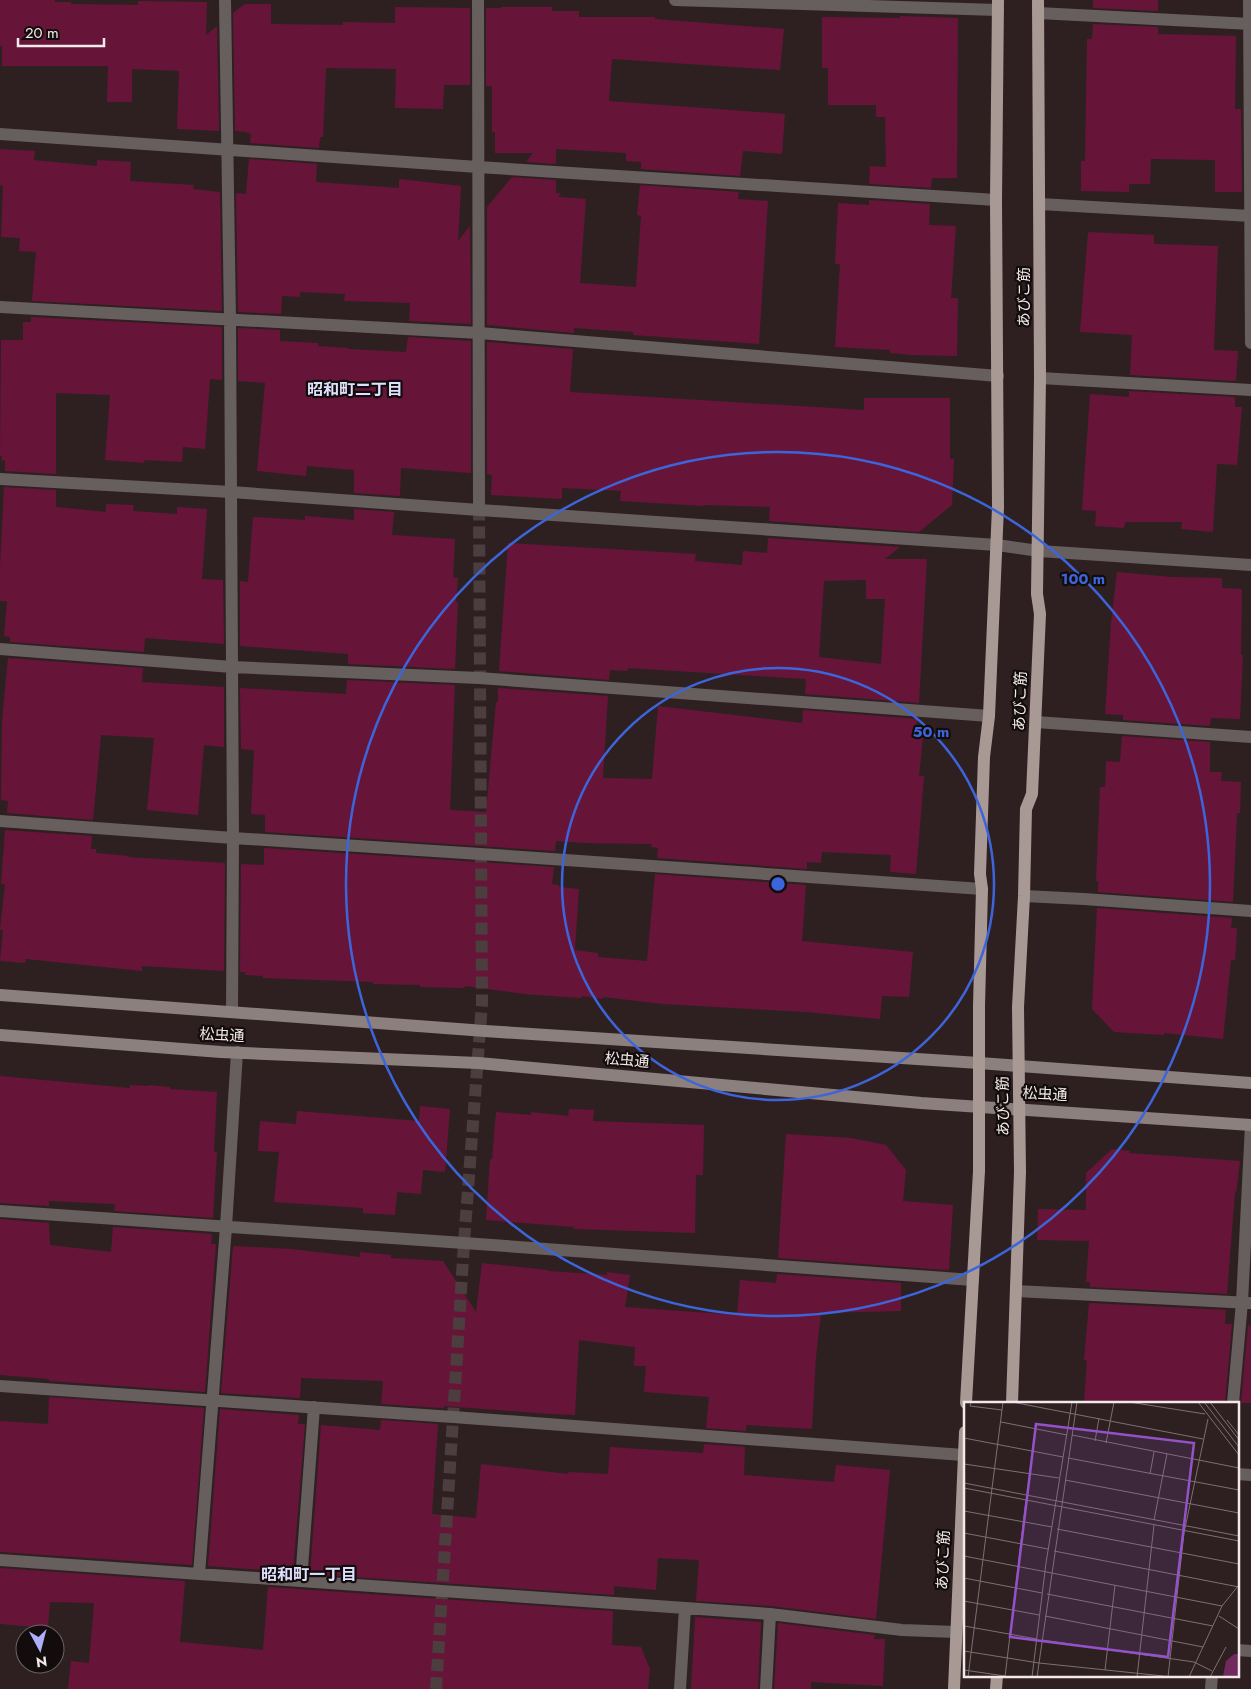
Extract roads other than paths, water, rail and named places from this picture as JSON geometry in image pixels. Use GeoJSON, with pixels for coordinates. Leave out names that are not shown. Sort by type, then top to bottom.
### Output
{"type":"FeatureCollection","features":[{"type":"Feature","properties":{"kind":"main road","name":"あびこ筋"},"geometry":{"type":"LineString","coordinates":[[1012,1402],[1020,1172],[1018,1007],[1024,896],[1026,809],[1032,794],[1040,614],[1037,594],[1040,378],[1038,0]]}},
{"type":"Feature","properties":{"kind":"main road","name":"あびこ筋"},"geometry":{"type":"LineString","coordinates":[[966,1402],[979,1171],[982,889],[980,874],[984,757],[989,716],[997,545],[996,200],[998,5]]}},
{"type":"Feature","properties":{"kind":"main road","name":"あびこ筋"},"geometry":{"type":"LineString","coordinates":[[954,1689],[964,1455]]}},
{"type":"Feature","properties":{"kind":"main road"},"geometry":{"type":"LineString","coordinates":[[996,1689],[997,1676]]}},
{"type":"Feature","properties":{"kind":"street"},"geometry":{"type":"LineString","coordinates":[[225,0],[230,320],[233,838],[232,1012]]}},
{"type":"Feature","properties":{"kind":"street"},"geometry":{"type":"LineString","coordinates":[[478,0],[479,510]]}},
{"type":"Feature","properties":{"kind":"street"},"geometry":{"type":"LineString","coordinates":[[675,0],[998,5]]}},
{"type":"Feature","properties":{"kind":"street"},"geometry":{"type":"LineString","coordinates":[[1249,0],[1251,343]]}},
{"type":"Feature","properties":{"kind":"street"},"geometry":{"type":"LineString","coordinates":[[1038,13],[1250,24]]}},
{"type":"Feature","properties":{"kind":"street"},"geometry":{"type":"LineString","coordinates":[[0,134],[996,200]]}},
{"type":"Feature","properties":{"kind":"street"},"geometry":{"type":"LineString","coordinates":[[1040,204],[1251,216]]}},
{"type":"Feature","properties":{"kind":"street"},"geometry":{"type":"LineString","coordinates":[[0,307],[479,333],[998,376]]}},
{"type":"Feature","properties":{"kind":"street"},"geometry":{"type":"LineString","coordinates":[[1040,378],[1251,390]]}},
{"type":"Feature","properties":{"kind":"street"},"geometry":{"type":"LineString","coordinates":[[0,479],[231,492],[997,545],[1039,551],[1251,565]]}},
{"type":"Feature","properties":{"kind":"street"},"geometry":{"type":"LineString","coordinates":[[0,649],[232,667],[480,678],[989,716]]}},
{"type":"Feature","properties":{"kind":"street"},"geometry":{"type":"LineString","coordinates":[[1036,722],[1251,737]]}},
{"type":"Feature","properties":{"kind":"street"},"geometry":{"type":"LineString","coordinates":[[0,821],[982,889]]}},
{"type":"Feature","properties":{"kind":"street"},"geometry":{"type":"LineString","coordinates":[[1024,896],[1251,911]]}},
{"type":"Feature","properties":{"kind":"street","name":"松虫通"},"geometry":{"type":"LineString","coordinates":[[0,996],[485,1031],[979,1063],[1251,1084]]}},
{"type":"Feature","properties":{"kind":"street","name":"松虫通"},"geometry":{"type":"LineString","coordinates":[[0,1035],[237,1052],[478,1063],[921,1103],[1251,1125]]}},
{"type":"Feature","properties":{"kind":"street"},"geometry":{"type":"LineString","coordinates":[[199,1574],[226,1227],[237,1052]]}},
{"type":"Feature","properties":{"kind":"street"},"geometry":{"type":"LineString","coordinates":[[1233,1402],[1246,1303],[1251,1125]]}},
{"type":"Feature","properties":{"kind":"street"},"geometry":{"type":"LineString","coordinates":[[0,1211],[973,1280]]}},
{"type":"Feature","properties":{"kind":"street"},"geometry":{"type":"LineString","coordinates":[[1016,1291],[1246,1303]]}},
{"type":"Feature","properties":{"kind":"street"},"geometry":{"type":"LineString","coordinates":[[0,1386],[964,1455]]}},
{"type":"Feature","properties":{"kind":"street"},"geometry":{"type":"LineString","coordinates":[[301,1581],[314,1407]]}},
{"type":"Feature","properties":{"kind":"street"},"geometry":{"type":"LineString","coordinates":[[1238,1474],[1251,1475]]}},
{"type":"Feature","properties":{"kind":"street"},"geometry":{"type":"LineString","coordinates":[[0,1560],[770,1614],[902,1630],[956,1632]]}},
{"type":"Feature","properties":{"kind":"street"},"geometry":{"type":"LineString","coordinates":[[680,1689],[684,1608]]}},
{"type":"Feature","properties":{"kind":"street"},"geometry":{"type":"LineString","coordinates":[[766,1689],[770,1614]]}},
{"type":"Feature","properties":{"kind":"street"},"geometry":{"type":"LineString","coordinates":[[1238,1650],[1251,1651]]}},
{"type":"Feature","properties":{"kind":"street"},"geometry":{"type":"LineString","coordinates":[[1211,1689],[1212,1676]]}},
{"type":"Feature","properties":{"kind":"tunnel"},"geometry":{"type":"LineString","coordinates":[[436,1689],[464,1243],[482,1003],[479,510]]}},
{"type":"Feature","properties":{"kind":"district","name":"昭和町二丁目"},"geometry":{"type":"Point","coordinates":[355,389]}},
{"type":"Feature","properties":{"kind":"district","name":"昭和町一丁目"},"geometry":{"type":"Point","coordinates":[309,1574]}}]}
